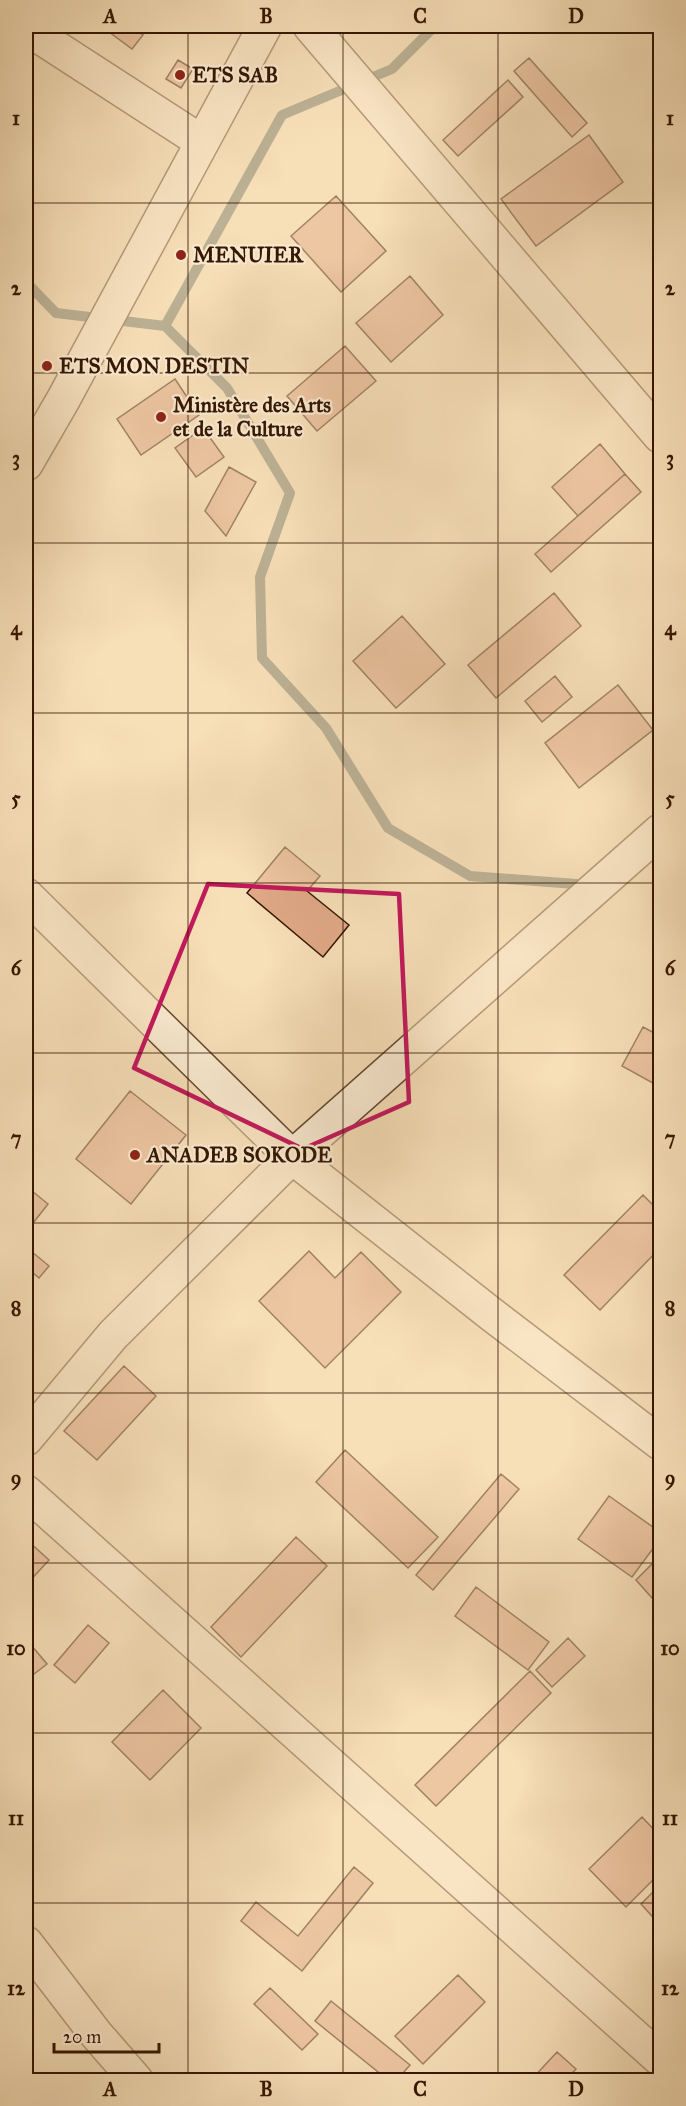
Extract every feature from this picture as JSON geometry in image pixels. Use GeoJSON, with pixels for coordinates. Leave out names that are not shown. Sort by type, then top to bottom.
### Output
{"type":"FeatureCollection","features":[{"type":"Feature","properties":{"kind":"street"},"geometry":{"type":"LineString","coordinates":[[26,464],[265,26]]}},
{"type":"Feature","properties":{"kind":"street"},"geometry":{"type":"LineString","coordinates":[[310,26],[660,436]]}},
{"type":"Feature","properties":{"kind":"street"},"geometry":{"type":"LineString","coordinates":[[26,28],[202,142]]}},
{"type":"Feature","properties":{"kind":"street"},"geometry":{"type":"LineString","coordinates":[[26,1439],[113,1335],[292,1157],[660,831]]}},
{"type":"Feature","properties":{"kind":"street"},"geometry":{"type":"LineString","coordinates":[[26,895],[292,1157],[491,1314],[660,1443]]}},
{"type":"Feature","properties":{"kind":"street"},"geometry":{"type":"LineString","coordinates":[[26,1492],[660,2060]]}},
{"type":"Feature","properties":{"kind":"street"},"geometry":{"type":"LineString","coordinates":[[26,1943],[96,2034],[136,2080]]}},
{"type":"Feature","properties":{"kind":"highlighted area"},"geometry":{"type":"Polygon","coordinates":[[[208,884],[399,894],[409,1102],[303,1149],[134,1068],[208,884]]]}},
{"type":"Feature","properties":{"kind":"building"},"geometry":{"type":"Polygon","coordinates":[[[101,26],[131,26],[143,35],[132,49],[101,26]]]}},
{"type":"Feature","properties":{"kind":"building"},"geometry":{"type":"Polygon","coordinates":[[[529,58],[587,123],[572,137],[514,71],[529,58]]]}},
{"type":"Feature","properties":{"kind":"building"},"geometry":{"type":"Polygon","coordinates":[[[178,60],[193,69],[181,88],[166,79],[178,60]]]}},
{"type":"Feature","properties":{"kind":"building"},"geometry":{"type":"Polygon","coordinates":[[[508,80],[523,97],[458,156],[443,140],[508,80]]]}},
{"type":"Feature","properties":{"kind":"building"},"geometry":{"type":"Polygon","coordinates":[[[589,135],[623,182],[536,246],[501,199],[589,135]]]}},
{"type":"Feature","properties":{"kind":"building"},"geometry":{"type":"Polygon","coordinates":[[[336,196],[386,251],[341,292],[291,236],[336,196]]]}},
{"type":"Feature","properties":{"kind":"building"},"geometry":{"type":"Polygon","coordinates":[[[410,276],[443,315],[391,362],[356,323],[410,276]]]}},
{"type":"Feature","properties":{"kind":"building"},"geometry":{"type":"Polygon","coordinates":[[[345,346],[376,381],[317,431],[287,396],[345,346]]]}},
{"type":"Feature","properties":{"kind":"building"},"geometry":{"type":"Polygon","coordinates":[[[175,379],[199,415],[141,455],[117,419],[175,379]]]}},
{"type":"Feature","properties":{"kind":"building"},"geometry":{"type":"Polygon","coordinates":[[[203,428],[224,457],[196,477],[175,448],[203,428]]]}},
{"type":"Feature","properties":{"kind":"building"},"geometry":{"type":"Polygon","coordinates":[[[600,444],[625,474],[578,516],[552,487],[600,444]]]}},
{"type":"Feature","properties":{"kind":"building"},"geometry":{"type":"Polygon","coordinates":[[[229,467],[256,482],[226,536],[205,511],[229,467]]]}},
{"type":"Feature","properties":{"kind":"building"},"geometry":{"type":"Polygon","coordinates":[[[625,474],[641,492],[551,572],[535,554],[625,474]]]}},
{"type":"Feature","properties":{"kind":"building"},"geometry":{"type":"Polygon","coordinates":[[[554,593],[581,626],[496,698],[468,665],[554,593]]]}},
{"type":"Feature","properties":{"kind":"building"},"geometry":{"type":"Polygon","coordinates":[[[402,616],[445,664],[396,708],[353,661],[402,616]]]}},
{"type":"Feature","properties":{"kind":"building"},"geometry":{"type":"Polygon","coordinates":[[[555,676],[572,697],[542,722],[525,701],[555,676]]]}},
{"type":"Feature","properties":{"kind":"building"},"geometry":{"type":"Polygon","coordinates":[[[618,685],[653,730],[579,788],[545,743],[618,685]]]}},
{"type":"Feature","properties":{"kind":"building"},"geometry":{"type":"Polygon","coordinates":[[[285,847],[320,876],[307,891],[349,925],[323,957],[247,893],[285,847]]]}},
{"type":"Feature","properties":{"kind":"building"},"geometry":{"type":"Polygon","coordinates":[[[643,1027],[660,1036],[660,1087],[622,1066],[643,1027]]]}},
{"type":"Feature","properties":{"kind":"building"},"geometry":{"type":"Polygon","coordinates":[[[130,1091],[186,1135],[131,1204],[76,1159],[130,1091]]]}},
{"type":"Feature","properties":{"kind":"building"},"geometry":{"type":"Polygon","coordinates":[[[26,1186],[48,1204],[26,1232],[26,1186]]]}},
{"type":"Feature","properties":{"kind":"building"},"geometry":{"type":"Polygon","coordinates":[[[643,1195],[660,1212],[660,1248],[600,1310],[564,1275],[643,1195]]]}},
{"type":"Feature","properties":{"kind":"building"},"geometry":{"type":"Polygon","coordinates":[[[26,1247],[49,1266],[39,1278],[26,1267],[26,1247]]]}},
{"type":"Feature","properties":{"kind":"building"},"geometry":{"type":"Polygon","coordinates":[[[309,1251],[335,1278],[361,1252],[401,1292],[325,1368],[259,1301],[309,1251]]]}},
{"type":"Feature","properties":{"kind":"building"},"geometry":{"type":"Polygon","coordinates":[[[124,1366],[156,1396],[97,1460],[64,1431],[124,1366]]]}},
{"type":"Feature","properties":{"kind":"building"},"geometry":{"type":"Polygon","coordinates":[[[345,1450],[438,1537],[408,1568],[316,1482],[345,1450]]]}},
{"type":"Feature","properties":{"kind":"building"},"geometry":{"type":"Polygon","coordinates":[[[501,1474],[519,1489],[433,1590],[416,1575],[501,1474]]]}},
{"type":"Feature","properties":{"kind":"building"},"geometry":{"type":"Polygon","coordinates":[[[609,1496],[660,1532],[660,1539],[632,1577],[578,1539],[609,1496]]]}},
{"type":"Feature","properties":{"kind":"building"},"geometry":{"type":"Polygon","coordinates":[[[296,1537],[327,1566],[241,1657],[211,1627],[296,1537]]]}},
{"type":"Feature","properties":{"kind":"building"},"geometry":{"type":"Polygon","coordinates":[[[27,1540],[49,1560],[26,1585],[26,1542],[27,1540]]]}},
{"type":"Feature","properties":{"kind":"building"},"geometry":{"type":"Polygon","coordinates":[[[658,1558],[660,1561],[660,1607],[636,1580],[658,1558]]]}},
{"type":"Feature","properties":{"kind":"building"},"geometry":{"type":"Polygon","coordinates":[[[476,1587],[549,1642],[528,1670],[455,1616],[476,1587]]]}},
{"type":"Feature","properties":{"kind":"building"},"geometry":{"type":"Polygon","coordinates":[[[88,1625],[109,1643],[75,1683],[54,1665],[88,1625]]]}},
{"type":"Feature","properties":{"kind":"building"},"geometry":{"type":"Polygon","coordinates":[[[568,1638],[585,1656],[552,1687],[536,1670],[568,1638]]]}},
{"type":"Feature","properties":{"kind":"building"},"geometry":{"type":"Polygon","coordinates":[[[26,1639],[47,1664],[34,1674],[26,1664],[26,1639]]]}},
{"type":"Feature","properties":{"kind":"building"},"geometry":{"type":"Polygon","coordinates":[[[530,1671],[551,1693],[436,1806],[415,1785],[530,1671]]]}},
{"type":"Feature","properties":{"kind":"building"},"geometry":{"type":"Polygon","coordinates":[[[163,1690],[201,1728],[150,1780],[112,1742],[163,1690]]]}},
{"type":"Feature","properties":{"kind":"building"},"geometry":{"type":"Polygon","coordinates":[[[642,1817],[660,1836],[660,1873],[626,1907],[589,1869],[642,1817]]]}},
{"type":"Feature","properties":{"kind":"building"},"geometry":{"type":"Polygon","coordinates":[[[354,1867],[373,1883],[302,1971],[241,1921],[256,1902],[298,1936],[354,1867]]]}},
{"type":"Feature","properties":{"kind":"building"},"geometry":{"type":"Polygon","coordinates":[[[660,1885],[660,1925],[641,1904],[660,1885]]]}},
{"type":"Feature","properties":{"kind":"building"},"geometry":{"type":"Polygon","coordinates":[[[458,1975],[485,2002],[423,2064],[395,2036],[458,1975]]]}},
{"type":"Feature","properties":{"kind":"building"},"geometry":{"type":"Polygon","coordinates":[[[270,1988],[318,2034],[302,2050],[254,2004],[270,1988]]]}},
{"type":"Feature","properties":{"kind":"building"},"geometry":{"type":"Polygon","coordinates":[[[331,2001],[410,2065],[397,2080],[388,2080],[315,2021],[331,2001]]]}},
{"type":"Feature","properties":{"kind":"building"},"geometry":{"type":"Polygon","coordinates":[[[557,2052],[576,2069],[566,2080],[531,2080],[557,2052]]]}},
{"type":"Feature","properties":{"kind":"waterway"},"geometry":{"type":"LineString","coordinates":[[26,282],[56,313],[165,326],[282,115],[392,69],[435,26]]}},
{"type":"Feature","properties":{"kind":"waterway"},"geometry":{"type":"LineString","coordinates":[[165,326],[227,388],[290,493],[260,577],[262,658],[326,728],[388,828],[470,876],[589,885]]}},
{"type":"Feature","properties":{"kind":"place","name":"ETS SAB"},"geometry":{"type":"Point","coordinates":[180,75]}},
{"type":"Feature","properties":{"kind":"place","name":"MENUIER"},"geometry":{"type":"Point","coordinates":[181,255]}},
{"type":"Feature","properties":{"kind":"place","name":"ETS MON DESTIN"},"geometry":{"type":"Point","coordinates":[47,366]}},
{"type":"Feature","properties":{"kind":"place","name":"Ministère des Arts et de la Culture"},"geometry":{"type":"Point","coordinates":[161,417]}},
{"type":"Feature","properties":{"kind":"place","name":"ANADEB SOKODE"},"geometry":{"type":"Point","coordinates":[135,1155]}}]}
